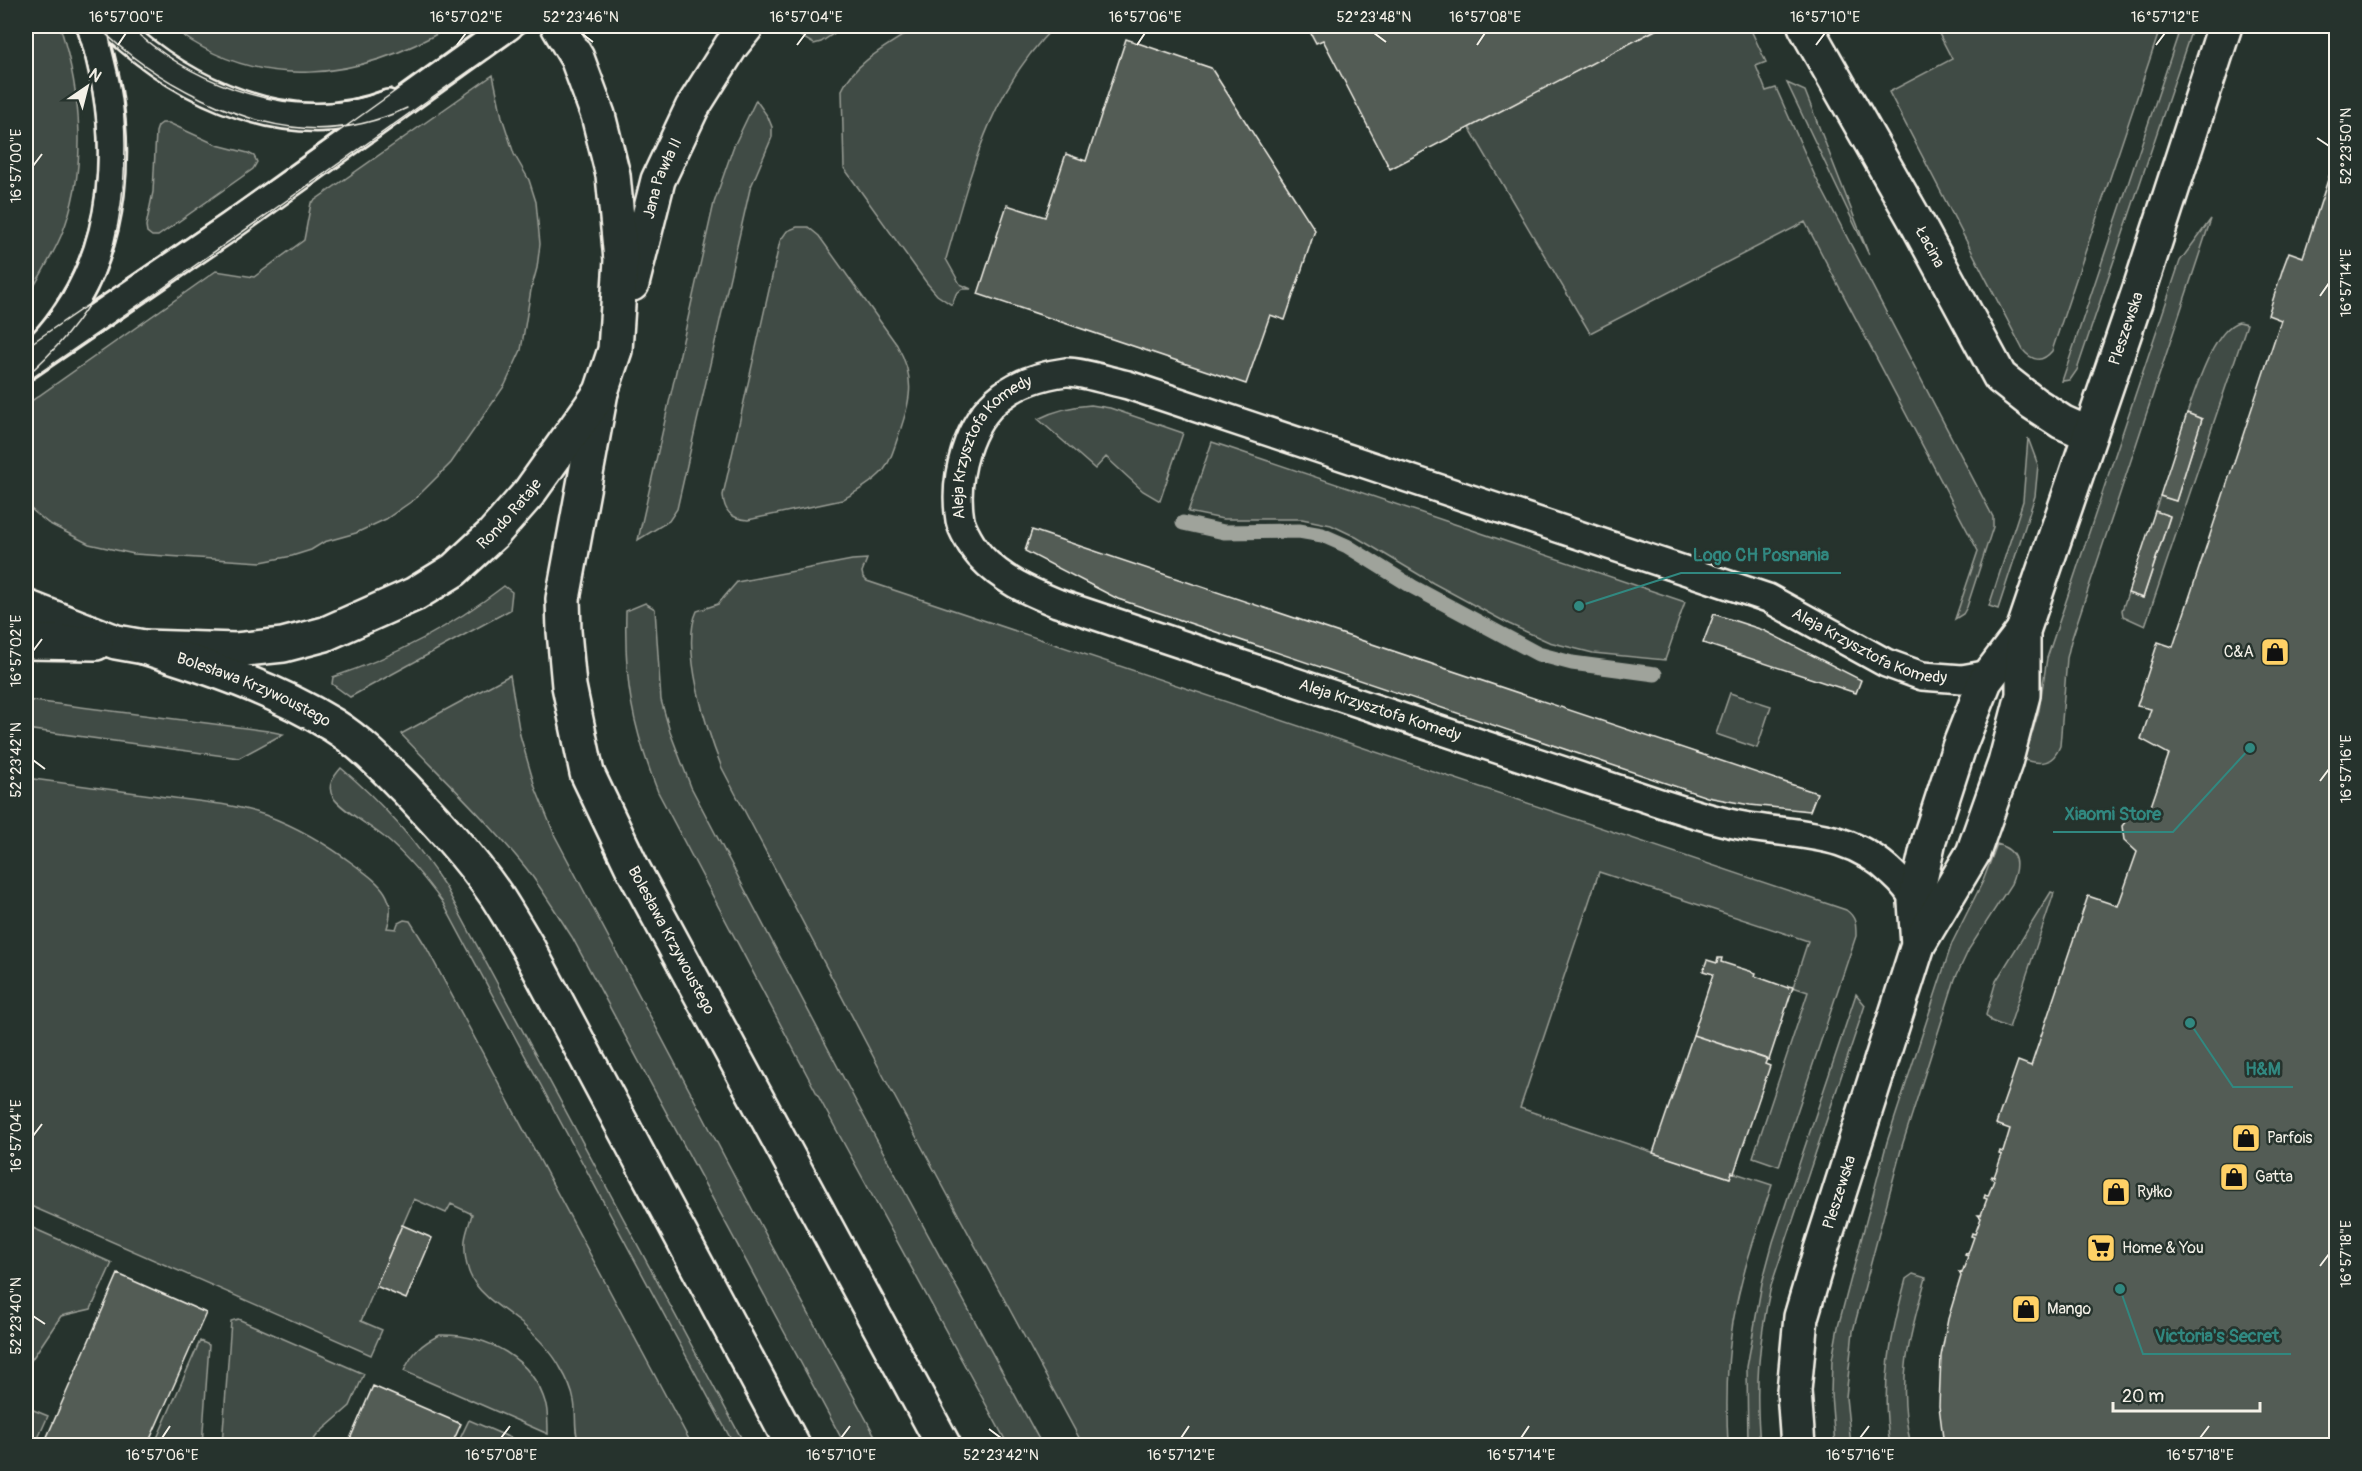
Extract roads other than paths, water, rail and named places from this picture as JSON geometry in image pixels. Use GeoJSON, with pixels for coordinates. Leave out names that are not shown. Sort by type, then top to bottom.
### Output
{"type":"FeatureCollection","features":[{"type":"Feature","properties":{"kind":"main road","name":"Rondo Rataje"},"geometry":{"type":"LineString","coordinates":[[26,607],[130,644],[236,650],[283,645],[325,634],[415,594],[454,570],[493,534],[529,493],[601,392],[615,350],[621,260],[613,175],[598,115],[577,58],[558,26]]}},
{"type":"Feature","properties":{"kind":"main road","name":"Jana Pawła II"},"geometry":{"type":"LineString","coordinates":[[615,350],[658,180],[692,108],[731,46],[747,26]]}},
{"type":"Feature","properties":{"kind":"main road","name":"Łacina"},"geometry":{"type":"LineString","coordinates":[[1805,26],[1918,225],[2000,377],[2062,422],[2089,434]]}},
{"type":"Feature","properties":{"kind":"main road","name":"Pleszewska"},"geometry":{"type":"LineString","coordinates":[[1798,1446],[1794,1391],[1801,1317],[1918,945],[1973,853],[2005,763],[2023,695],[2023,631],[2225,26]]}},
{"type":"Feature","properties":{"kind":"main road","name":"Bolesława Krzywoustego"},"geometry":{"type":"LineString","coordinates":[[601,392],[563,600],[569,687],[587,772],[632,867],[944,1446]]}},
{"type":"Feature","properties":{"kind":"main road","name":"Pleszewska"},"geometry":{"type":"LineString","coordinates":[[1918,945],[1915,903],[1937,814],[1959,747],[1985,681],[2023,631]]}},
{"type":"Feature","properties":{"kind":"main road"},"geometry":{"type":"LineString","coordinates":[[26,642],[130,644]]}},
{"type":"Feature","properties":{"kind":"main road","name":"Bolesława Krzywoustego"},"geometry":{"type":"LineString","coordinates":[[130,644],[207,666],[257,687],[333,726],[369,751],[434,817],[496,896],[527,946],[793,1446]]}},
{"type":"Feature","properties":{"kind":"lane"},"geometry":{"type":"LineString","coordinates":[[26,360],[57,326],[83,285],[98,248],[110,198],[114,147],[110,96],[91,26]]}},
{"type":"Feature","properties":{"kind":"lane"},"geometry":{"type":"LineString","coordinates":[[114,26],[146,54],[183,77],[235,102],[273,114],[317,118],[364,113],[416,92]]}},
{"type":"Feature","properties":{"kind":"lane"},"geometry":{"type":"LineString","coordinates":[[26,366],[228,228],[509,26]]}},
{"type":"Feature","properties":{"kind":"lane","name":"Aleja Krzysztofa Komedy"},"geometry":{"type":"LineString","coordinates":[[1915,903],[1904,885],[1883,864],[1870,854],[1844,842],[1709,818],[1057,603],[1010,583],[979,555],[960,523],[958,486],[966,452],[979,421],[1002,396],[1033,379],[1069,372],[1128,385],[1768,598],[1878,659],[1922,676],[1962,679],[1990,674]]}},
{"type":"Feature","properties":{"kind":"waterway"},"geometry":{"type":"LineString","coordinates":[[1183,523],[1224,532],[1299,531],[1322,535],[1347,546],[1413,587],[1538,654],[1572,663],[1655,674]]}},
{"type":"Feature","properties":{"kind":"tram line"},"geometry":{"type":"LineString","coordinates":[[26,339],[53,305],[74,268],[88,230],[96,191],[98,150],[95,109],[88,67],[76,26]]}},
{"type":"Feature","properties":{"kind":"tram line"},"geometry":{"type":"LineString","coordinates":[[98,26],[134,58],[174,84],[202,99],[253,119],[278,125],[329,128],[355,125],[407,108]]}},
{"type":"Feature","properties":{"kind":"tram line"},"geometry":{"type":"LineString","coordinates":[[129,26],[178,63],[234,89],[264,98],[325,103],[360,98],[391,88]]}},
{"type":"Feature","properties":{"kind":"tram line"},"geometry":{"type":"LineString","coordinates":[[26,347],[274,178],[486,26]]}},
{"type":"Feature","properties":{"kind":"tram line"},"geometry":{"type":"LineString","coordinates":[[479,64],[534,26]]}},
{"type":"Feature","properties":{"kind":"tram line"},"geometry":{"type":"LineString","coordinates":[[34,369],[65,337],[91,300],[104,274],[117,230],[124,181],[125,131],[120,85],[109,36]]}},
{"type":"Feature","properties":{"kind":"tram line"},"geometry":{"type":"LineString","coordinates":[[26,382],[159,291],[486,59]]}},
{"type":"Feature","properties":{"kind":"place","name":"Logo CH Posnania"},"geometry":{"type":"Point","coordinates":[1579,606]}},
{"type":"Feature","properties":{"kind":"place","name":"C&A"},"geometry":{"type":"Point","coordinates":[2275,652]}},
{"type":"Feature","properties":{"kind":"place","name":"Xiaomi Store"},"geometry":{"type":"Point","coordinates":[2250,748]}},
{"type":"Feature","properties":{"kind":"place","name":"H&M"},"geometry":{"type":"Point","coordinates":[2190,1023]}},
{"type":"Feature","properties":{"kind":"place","name":"Parfois"},"geometry":{"type":"Point","coordinates":[2246,1138]}},
{"type":"Feature","properties":{"kind":"place","name":"Gatta"},"geometry":{"type":"Point","coordinates":[2234,1177]}},
{"type":"Feature","properties":{"kind":"place","name":"Ryłko"},"geometry":{"type":"Point","coordinates":[2116,1192]}},
{"type":"Feature","properties":{"kind":"place","name":"Home & You"},"geometry":{"type":"Point","coordinates":[2101,1248]}},
{"type":"Feature","properties":{"kind":"place","name":"Victoria's Secret"},"geometry":{"type":"Point","coordinates":[2120,1289]}},
{"type":"Feature","properties":{"kind":"place","name":"Mango"},"geometry":{"type":"Point","coordinates":[2026,1309]}}]}
